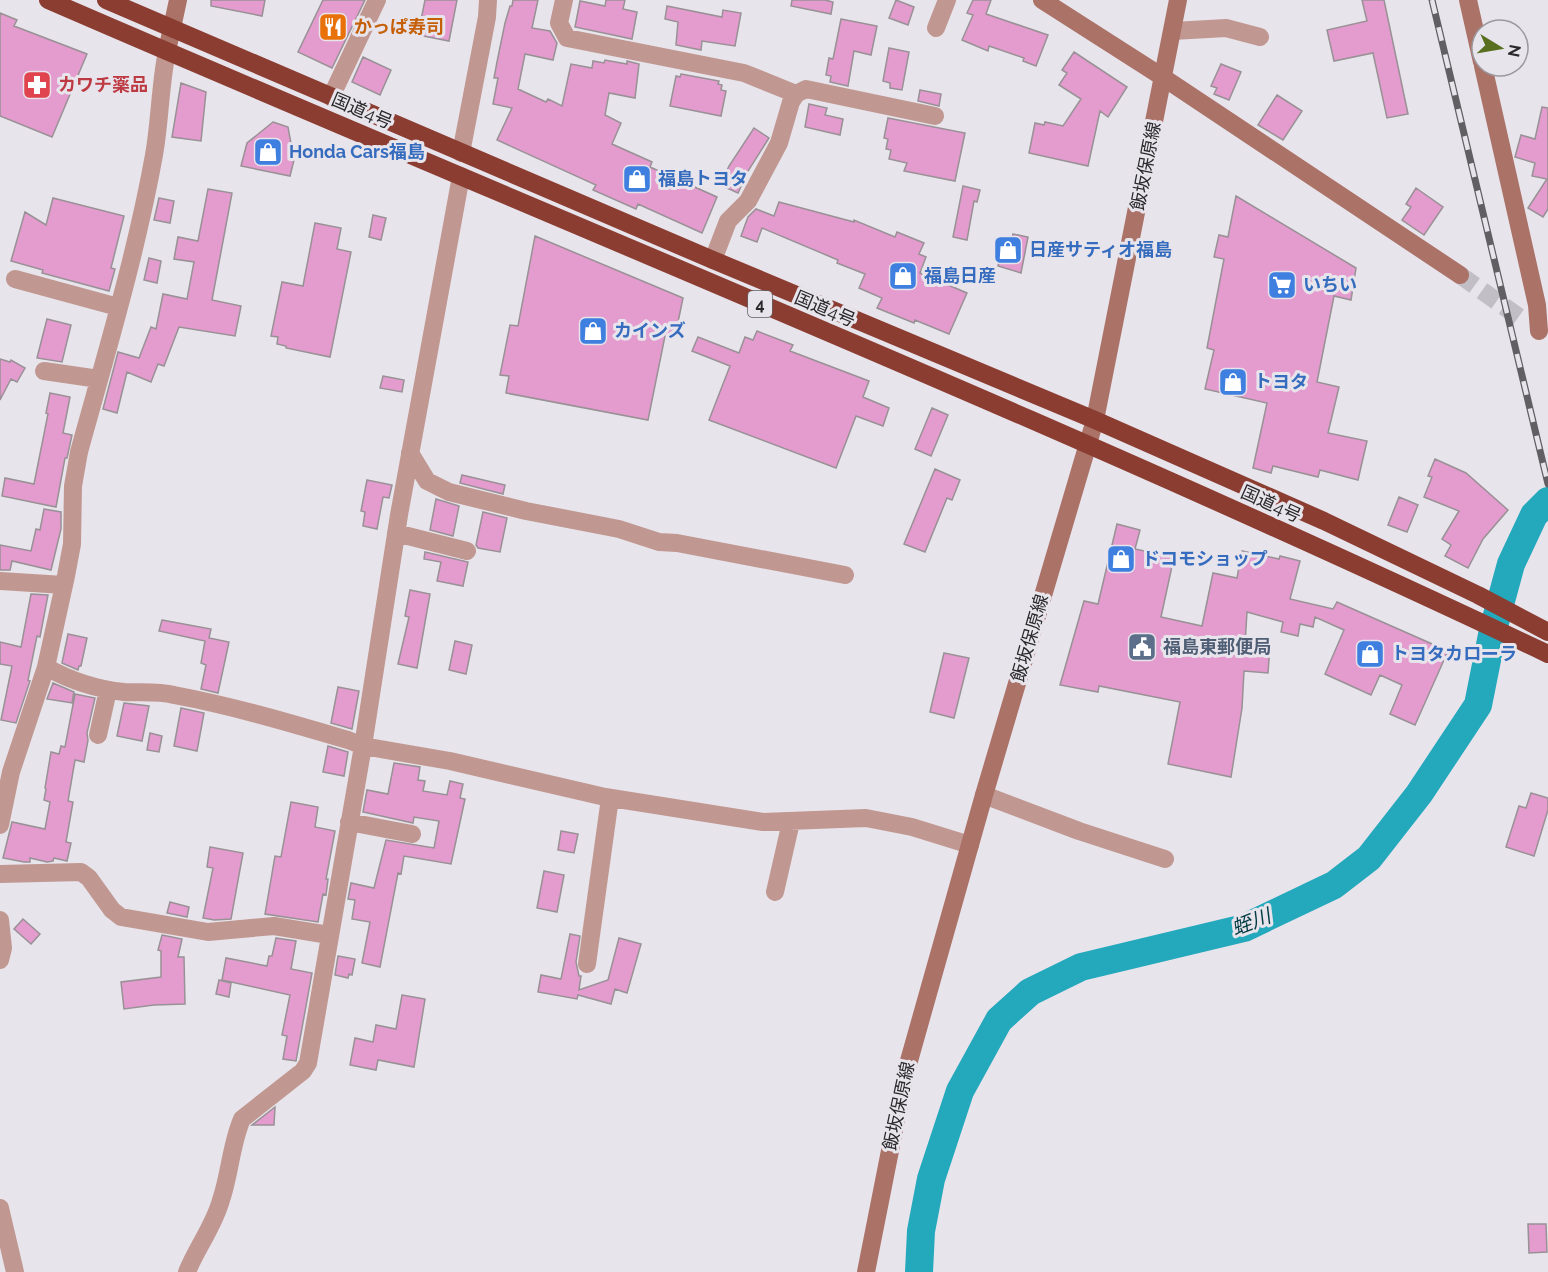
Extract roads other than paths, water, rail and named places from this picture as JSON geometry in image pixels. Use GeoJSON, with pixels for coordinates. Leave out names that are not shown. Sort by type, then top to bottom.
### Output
{"type":"FeatureCollection","features":[{"type":"Feature","properties":{"kind":"highway","name":"国道4号"},"geometry":{"type":"LineString","coordinates":[[48,0],[1087,444],[1548,654]]}},
{"type":"Feature","properties":{"kind":"highway","name":"国道4号"},"geometry":{"type":"LineString","coordinates":[[106,0],[461,153],[1095,420],[1324,521],[1478,595],[1548,632]]}},
{"type":"Feature","properties":{"kind":"main road"},"geometry":{"type":"LineString","coordinates":[[167,51],[178,0]]}},
{"type":"Feature","properties":{"kind":"main road"},"geometry":{"type":"LineString","coordinates":[[1042,0],[1164,78],[1460,275]]}},
{"type":"Feature","properties":{"kind":"main road","name":"飯坂保原線"},"geometry":{"type":"LineString","coordinates":[[866,1272],[905,1075],[984,795],[1095,420],[1178,0]]}},
{"type":"Feature","properties":{"kind":"main road"},"geometry":{"type":"LineString","coordinates":[[1468,0],[1472,18]]}},
{"type":"Feature","properties":{"kind":"main road"},"geometry":{"type":"LineString","coordinates":[[1485,78],[1544,334]]}},
{"type":"Feature","properties":{"kind":"main road"},"geometry":{"type":"LineString","coordinates":[[1523,320],[1544,334]]}},
{"type":"Feature","properties":{"kind":"street"},"geometry":{"type":"LineString","coordinates":[[331,97],[377,0]]}},
{"type":"Feature","properties":{"kind":"street"},"geometry":{"type":"LineString","coordinates":[[461,153],[487,17],[488,0]]}},
{"type":"Feature","properties":{"kind":"street"},"geometry":{"type":"LineString","coordinates":[[564,0],[559,23],[567,38],[744,73],[796,94]]}},
{"type":"Feature","properties":{"kind":"street"},"geometry":{"type":"LineString","coordinates":[[936,28],[947,0]]}},
{"type":"Feature","properties":{"kind":"street"},"geometry":{"type":"LineString","coordinates":[[1173,31],[1226,28],[1260,37]]}},
{"type":"Feature","properties":{"kind":"street"},"geometry":{"type":"LineString","coordinates":[[0,825],[11,772],[46,667],[64,585],[72,544],[73,486],[154,154],[160,84],[167,51]]}},
{"type":"Feature","properties":{"kind":"street"},"geometry":{"type":"LineString","coordinates":[[713,260],[728,221],[748,201],[779,142],[791,102],[796,94],[806,89],[935,116]]}},
{"type":"Feature","properties":{"kind":"street"},"geometry":{"type":"LineString","coordinates":[[188,1272],[215,1219],[242,1119],[303,1071],[308,1063],[363,746],[396,533],[461,176]]}},
{"type":"Feature","properties":{"kind":"street"},"geometry":{"type":"LineString","coordinates":[[15,279],[118,307]]}},
{"type":"Feature","properties":{"kind":"street"},"geometry":{"type":"LineString","coordinates":[[44,371],[99,379]]}},
{"type":"Feature","properties":{"kind":"street"},"geometry":{"type":"LineString","coordinates":[[410,453],[427,481],[437,487],[477,500],[619,529],[659,542],[677,543],[845,575]]}},
{"type":"Feature","properties":{"kind":"street"},"geometry":{"type":"LineString","coordinates":[[396,533],[467,551]]}},
{"type":"Feature","properties":{"kind":"street"},"geometry":{"type":"LineString","coordinates":[[0,581],[64,585]]}},
{"type":"Feature","properties":{"kind":"street"},"geometry":{"type":"LineString","coordinates":[[46,667],[70,680],[90,687],[169,694],[207,701],[337,736],[363,746],[450,761],[610,798],[763,822],[866,818],[912,827],[970,845]]}},
{"type":"Feature","properties":{"kind":"street"},"geometry":{"type":"LineString","coordinates":[[98,735],[108,690]]}},
{"type":"Feature","properties":{"kind":"street"},"geometry":{"type":"LineString","coordinates":[[984,795],[1079,831],[1165,859]]}},
{"type":"Feature","properties":{"kind":"street"},"geometry":{"type":"LineString","coordinates":[[587,964],[610,798]]}},
{"type":"Feature","properties":{"kind":"street"},"geometry":{"type":"LineString","coordinates":[[349,822],[412,834]]}},
{"type":"Feature","properties":{"kind":"street"},"geometry":{"type":"LineString","coordinates":[[775,892],[791,822]]}},
{"type":"Feature","properties":{"kind":"street"},"geometry":{"type":"LineString","coordinates":[[0,874],[81,872],[89,878],[115,913],[148,922],[208,932],[274,926],[329,935]]}},
{"type":"Feature","properties":{"kind":"street"},"geometry":{"type":"LineString","coordinates":[[0,920],[3,948],[0,960]]}},
{"type":"Feature","properties":{"kind":"street"},"geometry":{"type":"LineString","coordinates":[[0,1208],[15,1272]]}},
{"type":"Feature","properties":{"kind":"waterway","name":"蛭川"},"geometry":{"type":"LineString","coordinates":[[919,1272],[921,1231],[931,1179],[960,1091],[999,1020],[1030,992],[1081,967],[1244,928],[1334,885],[1369,858],[1419,794],[1478,705],[1493,630],[1511,564],[1534,515],[1548,501]]}},
{"type":"Feature","properties":{"kind":"tunnel"},"geometry":{"type":"LineString","coordinates":[[1460,275],[1523,320]]}},
{"type":"Feature","properties":{"kind":"railway"},"geometry":{"type":"LineString","coordinates":[[1432,0],[1548,484]]}},
{"type":"Feature","properties":{"kind":"place","name":"かっぱ寿司"},"geometry":{"type":"Point","coordinates":[333,27]}},
{"type":"Feature","properties":{"kind":"place","name":"カワチ薬品"},"geometry":{"type":"Point","coordinates":[37,85]}},
{"type":"Feature","properties":{"kind":"place","name":"Honda Cars福島"},"geometry":{"type":"Point","coordinates":[268,152]}},
{"type":"Feature","properties":{"kind":"place","name":"福島トヨタ"},"geometry":{"type":"Point","coordinates":[637,179]}},
{"type":"Feature","properties":{"kind":"place","name":"日産サティオ福島"},"geometry":{"type":"Point","coordinates":[1008,250]}},
{"type":"Feature","properties":{"kind":"place","name":"福島日産"},"geometry":{"type":"Point","coordinates":[903,276]}},
{"type":"Feature","properties":{"kind":"place","name":"いちい"},"geometry":{"type":"Point","coordinates":[1282,285]}},
{"type":"Feature","properties":{"kind":"place","name":"カインズ"},"geometry":{"type":"Point","coordinates":[593,331]}},
{"type":"Feature","properties":{"kind":"place","name":"トヨタ"},"geometry":{"type":"Point","coordinates":[1233,382]}},
{"type":"Feature","properties":{"kind":"place","name":"ドコモショップ"},"geometry":{"type":"Point","coordinates":[1121,559]}},
{"type":"Feature","properties":{"kind":"place","name":"福島東郵便局"},"geometry":{"type":"Point","coordinates":[1142,647]}},
{"type":"Feature","properties":{"kind":"place","name":"トヨタカローラ"},"geometry":{"type":"Point","coordinates":[1370,654]}}]}
